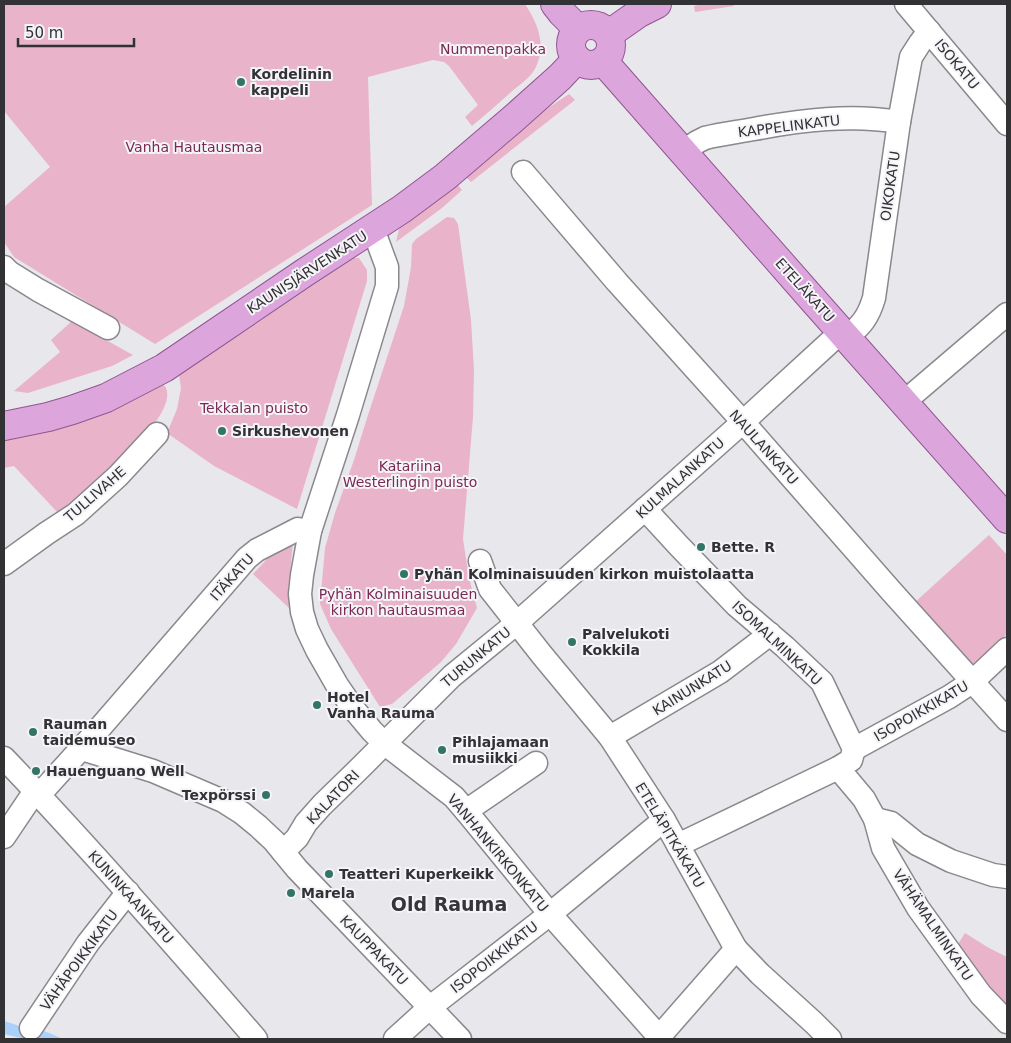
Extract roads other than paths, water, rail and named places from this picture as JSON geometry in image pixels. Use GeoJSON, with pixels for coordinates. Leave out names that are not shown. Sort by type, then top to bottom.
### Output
{"type":"FeatureCollection","features":[{"type":"Feature","properties":{"kind":"main road"},"geometry":{"type":"LineString","coordinates":[[555,4],[578,29]]}},
{"type":"Feature","properties":{"kind":"main road"},"geometry":{"type":"LineString","coordinates":[[609,34],[638,13],[657,4]]}},
{"type":"Feature","properties":{"kind":"main road"},"geometry":{"type":"LineString","coordinates":[[590,24],[597,25],[609,34],[612,40],[610,52],[603,61],[590,66],[583,64],[574,55],[571,46],[572,39],[578,29],[590,24]]}},
{"type":"Feature","properties":{"kind":"main road","name":"KAUNISJÄRVENKATU"},"geometry":{"type":"LineString","coordinates":[[4,426],[48,417],[98,401],[164,368],[402,209],[449,173],[560,77],[577,59]]}},
{"type":"Feature","properties":{"kind":"main road","name":"ETELÄKATU"},"geometry":{"type":"LineString","coordinates":[[603,61],[1007,519]]}},
{"type":"Feature","properties":{"kind":"street","name":"ISOKATU"},"geometry":{"type":"LineString","coordinates":[[906,4],[1007,124]]}},
{"type":"Feature","properties":{"kind":"street","name":"OIKOKATU"},"geometry":{"type":"LineString","coordinates":[[844,335],[866,319],[871,310],[910,58],[929,31]]}},
{"type":"Feature","properties":{"kind":"street","name":"KAPPELINKATU"},"geometry":{"type":"LineString","coordinates":[[684,152],[696,142],[705,138],[781,124],[835,118],[880,119],[899,122]]}},
{"type":"Feature","properties":{"kind":"street","name":"NAULANKATU"},"geometry":{"type":"LineString","coordinates":[[523,172],[617,282],[1007,720]]}},
{"type":"Feature","properties":{"kind":"street"},"geometry":{"type":"LineString","coordinates":[[310,531],[387,286],[387,267],[373,229]]}},
{"type":"Feature","properties":{"kind":"street"},"geometry":{"type":"LineString","coordinates":[[4,267],[38,290],[108,328]]}},
{"type":"Feature","properties":{"kind":"street"},"geometry":{"type":"LineString","coordinates":[[904,402],[1007,314]]}},
{"type":"Feature","properties":{"kind":"street","name":"KULMALANKATU"},"geometry":{"type":"LineString","coordinates":[[518,622],[742,422],[844,335]]}},
{"type":"Feature","properties":{"kind":"street","name":"TULLIVAHE"},"geometry":{"type":"LineString","coordinates":[[4,564],[76,514],[118,476],[157,434]]}},
{"type":"Feature","properties":{"kind":"street","name":"ISOMALMINKATU"},"geometry":{"type":"LineString","coordinates":[[645,509],[737,606],[822,682],[854,749]]}},
{"type":"Feature","properties":{"kind":"street","name":"ITÄKATU"},"geometry":{"type":"LineString","coordinates":[[4,837],[37,793],[82,749],[247,558],[257,550],[298,529],[310,531]]}},
{"type":"Feature","properties":{"kind":"street","name":"VANHANKIRKONKATU"},"geometry":{"type":"LineString","coordinates":[[310,531],[300,594],[302,612],[307,629],[317,650],[352,707],[384,743],[454,797],[550,914],[660,1038]]}},
{"type":"Feature","properties":{"kind":"street","name":"TURUNKATU"},"geometry":{"type":"LineString","coordinates":[[384,743],[452,676],[518,622],[490,589],[480,561]]}},
{"type":"Feature","properties":{"kind":"street","name":"ETELÄPITKÄKATU"},"geometry":{"type":"LineString","coordinates":[[518,622],[542,655],[610,737],[664,820],[736,949],[830,1039]]}},
{"type":"Feature","properties":{"kind":"street","name":"KAINUNKATU"},"geometry":{"type":"LineString","coordinates":[[610,737],[720,672],[770,634]]}},
{"type":"Feature","properties":{"kind":"street","name":"ISOPOIKKIKATU"},"geometry":{"type":"LineString","coordinates":[[854,749],[949,697],[972,682],[1007,649]]}},
{"type":"Feature","properties":{"kind":"street","name":"KALATORI"},"geometry":{"type":"LineString","coordinates":[[283,852],[297,838],[306,823],[322,805],[384,743]]}},
{"type":"Feature","properties":{"kind":"street","name":"KAUPPAKATU"},"geometry":{"type":"LineString","coordinates":[[82,749],[153,771],[223,801],[242,813],[258,826],[460,1039]]}},
{"type":"Feature","properties":{"kind":"street"},"geometry":{"type":"LineString","coordinates":[[678,845],[838,768],[851,760],[854,749]]}},
{"type":"Feature","properties":{"kind":"street","name":"KUNINKAANKATU"},"geometry":{"type":"LineString","coordinates":[[4,758],[128,892],[256,1039]]}},
{"type":"Feature","properties":{"kind":"street"},"geometry":{"type":"LineString","coordinates":[[466,811],[536,763]]}},
{"type":"Feature","properties":{"kind":"street"},"geometry":{"type":"LineString","coordinates":[[838,768],[864,800],[875,819],[891,823],[917,844],[951,861],[993,875],[1007,877]]}},
{"type":"Feature","properties":{"kind":"street","name":"VÄHÄMALMINKATU"},"geometry":{"type":"LineString","coordinates":[[875,819],[883,848],[918,908],[981,996],[1007,1022]]}},
{"type":"Feature","properties":{"kind":"street","name":"ISOPOIKKIKATU"},"geometry":{"type":"LineString","coordinates":[[395,1039],[429,1008],[550,914],[664,820]]}},
{"type":"Feature","properties":{"kind":"street","name":"VÄHÄPOIKKIKATU"},"geometry":{"type":"LineString","coordinates":[[31,1028],[88,943],[128,892]]}},
{"type":"Feature","properties":{"kind":"street"},"geometry":{"type":"LineString","coordinates":[[660,1038],[736,949]]}},
{"type":"Feature","properties":{"kind":"water"},"geometry":{"type":"Polygon","coordinates":[[[4,1021],[42,1030],[63,1039],[25,1039],[4,1034],[4,1021]]]}},
{"type":"Feature","properties":{"kind":"place","name":"Kordelinin kappeli"},"geometry":{"type":"Point","coordinates":[241,82]}},
{"type":"Feature","properties":{"kind":"place","name":"Sirkushevonen"},"geometry":{"type":"Point","coordinates":[222,431]}},
{"type":"Feature","properties":{"kind":"place","name":"Bette. R"},"geometry":{"type":"Point","coordinates":[701,547]}},
{"type":"Feature","properties":{"kind":"place","name":"Pyhän Kolminaisuuden kirkon muistolaatta"},"geometry":{"type":"Point","coordinates":[404,574]}},
{"type":"Feature","properties":{"kind":"place","name":"Palvelukoti Kokkila"},"geometry":{"type":"Point","coordinates":[572,642]}},
{"type":"Feature","properties":{"kind":"place","name":"Hotel Vanha Rauma"},"geometry":{"type":"Point","coordinates":[317,705]}},
{"type":"Feature","properties":{"kind":"place","name":"Rauman taidemuseo"},"geometry":{"type":"Point","coordinates":[33,732]}},
{"type":"Feature","properties":{"kind":"place","name":"Pihlajamaan musiikki"},"geometry":{"type":"Point","coordinates":[442,750]}},
{"type":"Feature","properties":{"kind":"place","name":"Hauenguano Well"},"geometry":{"type":"Point","coordinates":[36,771]}},
{"type":"Feature","properties":{"kind":"place","name":"Texpörssi"},"geometry":{"type":"Point","coordinates":[266,795]}},
{"type":"Feature","properties":{"kind":"place","name":"Teatteri Kuperkeikk"},"geometry":{"type":"Point","coordinates":[329,874]}},
{"type":"Feature","properties":{"kind":"place","name":"Marela"},"geometry":{"type":"Point","coordinates":[291,893]}},
{"type":"Feature","properties":{"kind":"district","name":"Old Rauma"},"geometry":{"type":"Point","coordinates":[449,904]}},
{"type":"Feature","properties":{"kind":"park label","name":"Nummenpakka"},"geometry":{"type":"Point","coordinates":[493,49]}},
{"type":"Feature","properties":{"kind":"park label","name":"Vanha Hautausmaa"},"geometry":{"type":"Point","coordinates":[194,147]}},
{"type":"Feature","properties":{"kind":"park label","name":"Tekkalan puisto"},"geometry":{"type":"Point","coordinates":[254,408]}},
{"type":"Feature","properties":{"kind":"park label","name":"Katariina Westerlingin puisto"},"geometry":{"type":"Point","coordinates":[410,474]}},
{"type":"Feature","properties":{"kind":"park label","name":"Pyhän Kolminaisuuden kirkon hautausmaa"},"geometry":{"type":"Point","coordinates":[398,602]}}]}
